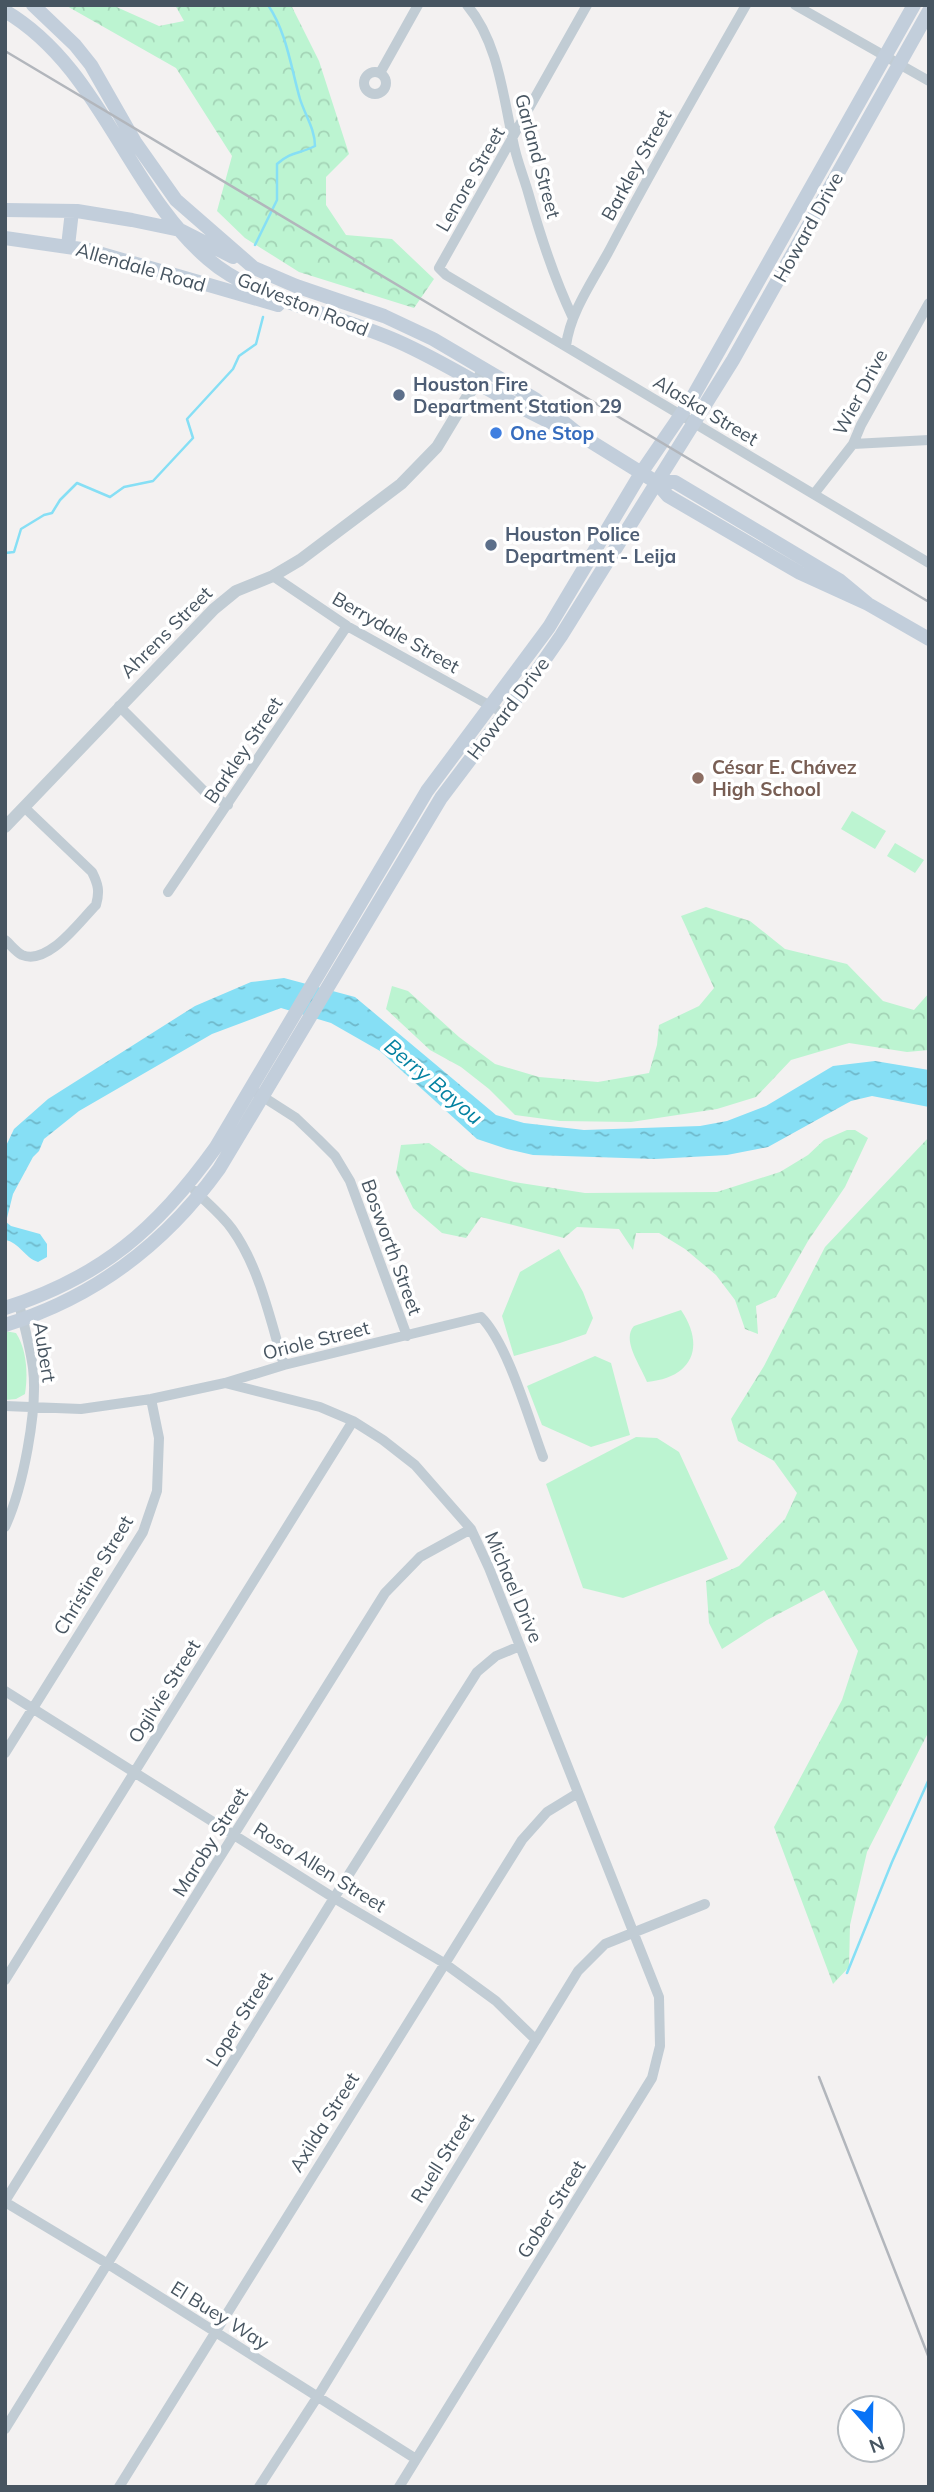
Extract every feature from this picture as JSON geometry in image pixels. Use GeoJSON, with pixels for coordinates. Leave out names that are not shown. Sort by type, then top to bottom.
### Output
{"type":"FeatureCollection","features":[{"type":"Feature","properties":{"kind":"main road","name":"Galveston Road"},"geometry":{"type":"LineString","coordinates":[[33,5],[75,45],[91,65],[135,142],[176,200],[262,273],[384,316],[433,339],[535,399],[577,433],[656,482],[668,496],[788,558],[833,590],[868,604],[929,639]]}},
{"type":"Feature","properties":{"kind":"main road","name":"Howard Drive"},"geometry":{"type":"LineString","coordinates":[[5,1325],[67,1300],[118,1272],[143,1253],[200,1196],[219,1170],[441,798],[641,473],[720,351],[914,5]]}},
{"type":"Feature","properties":{"kind":"main road","name":"Galveston Road"},"geometry":{"type":"LineString","coordinates":[[5,11],[25,23],[54,49],[77,77],[152,197],[209,260],[237,279],[424,354],[531,414],[577,433]]}},
{"type":"Feature","properties":{"kind":"main road","name":"Howard Drive"},"geometry":{"type":"LineString","coordinates":[[12,1306],[77,1279],[144,1232],[189,1185],[216,1147],[428,791],[497,710],[534,675],[575,613],[733,360],[929,11]]}},
{"type":"Feature","properties":{"kind":"main road"},"geometry":{"type":"LineString","coordinates":[[807,195],[821,203]]}},
{"type":"Feature","properties":{"kind":"main road"},"geometry":{"type":"LineString","coordinates":[[132,220],[149,215],[153,208],[152,197]]}},
{"type":"Feature","properties":{"kind":"main road","name":"Allendale Road"},"geometry":{"type":"LineString","coordinates":[[5,210],[72,211],[180,230],[262,273]]}},
{"type":"Feature","properties":{"kind":"main road"},"geometry":{"type":"LineString","coordinates":[[68,246],[72,211]]}},
{"type":"Feature","properties":{"kind":"main road","name":"Allendale Road"},"geometry":{"type":"LineString","coordinates":[[5,238],[88,250],[260,301],[357,326]]}},
{"type":"Feature","properties":{"kind":"main road"},"geometry":{"type":"LineString","coordinates":[[424,354],[433,339]]}},
{"type":"Feature","properties":{"kind":"main road"},"geometry":{"type":"LineString","coordinates":[[562,605],[575,613]]}},
{"type":"Feature","properties":{"kind":"main road"},"geometry":{"type":"LineString","coordinates":[[428,791],[441,798]]}},
{"type":"Feature","properties":{"kind":"main road"},"geometry":{"type":"LineString","coordinates":[[363,899],[377,908]]}},
{"type":"Feature","properties":{"kind":"main road"},"geometry":{"type":"LineString","coordinates":[[109,1259],[118,1272]]}},
{"type":"Feature","properties":{"kind":"street"},"geometry":{"type":"LineString","coordinates":[[380,73],[418,5]]}},
{"type":"Feature","properties":{"kind":"street","name":"Garland Street"},"geometry":{"type":"LineString","coordinates":[[467,5],[479,20],[489,43],[540,235],[573,318]]}},
{"type":"Feature","properties":{"kind":"street","name":"Lenore Street"},"geometry":{"type":"LineString","coordinates":[[442,260],[513,141],[587,5]]}},
{"type":"Feature","properties":{"kind":"street","name":"Barkley Street"},"geometry":{"type":"LineString","coordinates":[[566,346],[573,318],[746,5]]}},
{"type":"Feature","properties":{"kind":"street"},"geometry":{"type":"LineString","coordinates":[[795,5],[929,81]]}},
{"type":"Feature","properties":{"kind":"street","name":"Alaska Street"},"geometry":{"type":"LineString","coordinates":[[442,260],[439,268],[446,275],[929,563]]}},
{"type":"Feature","properties":{"kind":"street","name":"Wier Drive"},"geometry":{"type":"LineString","coordinates":[[814,494],[853,444],[929,303]]}},
{"type":"Feature","properties":{"kind":"street","name":"Ahrens Street"},"geometry":{"type":"LineString","coordinates":[[5,827],[214,609],[236,592],[273,576],[300,560],[401,484],[437,447],[484,369]]}},
{"type":"Feature","properties":{"kind":"street"},"geometry":{"type":"LineString","coordinates":[[853,444],[929,440]]}},
{"type":"Feature","properties":{"kind":"street","name":"Berrydale Street"},"geometry":{"type":"LineString","coordinates":[[273,576],[347,626],[497,710]]}},
{"type":"Feature","properties":{"kind":"street","name":"Barkley Street"},"geometry":{"type":"LineString","coordinates":[[168,892],[347,626]]}},
{"type":"Feature","properties":{"kind":"street"},"geometry":{"type":"LineString","coordinates":[[119,706],[204,790],[228,805]]}},
{"type":"Feature","properties":{"kind":"street"},"geometry":{"type":"LineString","coordinates":[[5,940],[21,954],[35,957],[49,953],[96,905],[99,894],[92,872],[24,807]]}},
{"type":"Feature","properties":{"kind":"street","name":"Bosworth Street"},"geometry":{"type":"LineString","coordinates":[[250,1089],[296,1118],[335,1156],[350,1181],[407,1336]]}},
{"type":"Feature","properties":{"kind":"street"},"geometry":{"type":"LineString","coordinates":[[189,1185],[230,1226],[241,1242],[257,1278],[284,1365]]}},
{"type":"Feature","properties":{"kind":"street","name":"Aubert"},"geometry":{"type":"LineString","coordinates":[[5,1527],[22,1478],[33,1406],[33,1367],[23,1320],[12,1306]]}},
{"type":"Feature","properties":{"kind":"street","name":"Oriole Street"},"geometry":{"type":"LineString","coordinates":[[5,1406],[81,1409],[151,1399],[225,1383],[284,1365],[481,1317],[489,1325],[511,1370],[543,1458]]}},
{"type":"Feature","properties":{"kind":"street","name":"Michael Drive"},"geometry":{"type":"LineString","coordinates":[[225,1383],[309,1404],[353,1421],[415,1465],[471,1529],[633,1933]]}},
{"type":"Feature","properties":{"kind":"street","name":"Christine Street"},"geometry":{"type":"LineString","coordinates":[[5,1753],[143,1532],[157,1491],[159,1438],[151,1399]]}},
{"type":"Feature","properties":{"kind":"street","name":"Ogilvie Street"},"geometry":{"type":"LineString","coordinates":[[5,1980],[353,1421]]}},
{"type":"Feature","properties":{"kind":"street","name":"Maroby Street"},"geometry":{"type":"LineString","coordinates":[[5,2201],[385,1593],[420,1557],[471,1529]]}},
{"type":"Feature","properties":{"kind":"street","name":"Loper Street"},"geometry":{"type":"LineString","coordinates":[[5,2429],[477,1671],[496,1656],[520,1646]]}},
{"type":"Feature","properties":{"kind":"street","name":"Rosa Allen Street"},"geometry":{"type":"LineString","coordinates":[[5,1691],[334,1898],[444,1963],[496,2001],[536,2040]]}},
{"type":"Feature","properties":{"kind":"street","name":"Axilda Street"},"geometry":{"type":"LineString","coordinates":[[119,2487],[522,1840],[547,1812],[578,1793]]}},
{"type":"Feature","properties":{"kind":"street","name":"Ruell Street"},"geometry":{"type":"LineString","coordinates":[[259,2487],[578,1971],[605,1944],[705,1904]]}},
{"type":"Feature","properties":{"kind":"street","name":"Gober Street"},"geometry":{"type":"LineString","coordinates":[[399,2487],[652,2078],[660,2046],[659,1997],[633,1933]]}},
{"type":"Feature","properties":{"kind":"street","name":"El Buey Way"},"geometry":{"type":"LineString","coordinates":[[5,2201],[416,2459]]}},
{"type":"Feature","properties":{"kind":"green space"},"geometry":{"type":"Polygon","coordinates":[[[65,5],[112,5],[159,26],[184,21],[175,5],[291,5],[319,61],[349,154],[326,177],[326,205],[346,235],[392,239],[434,279],[414,308],[299,272],[245,238],[217,211],[232,156],[176,68],[65,5]]]}},
{"type":"Feature","properties":{"kind":"green space"},"geometry":{"type":"Polygon","coordinates":[[[852,811],[886,831],[875,849],[841,829],[852,811]]]}},
{"type":"Feature","properties":{"kind":"green space"},"geometry":{"type":"Polygon","coordinates":[[[895,843],[924,860],[915,873],[887,856],[895,843]]]}},
{"type":"Feature","properties":{"kind":"green space"},"geometry":{"type":"Polygon","coordinates":[[[706,907],[750,921],[785,949],[847,964],[883,1001],[914,1010],[929,993],[929,1050],[907,1052],[849,1043],[791,1060],[756,1097],[717,1109],[631,1122],[560,1121],[515,1115],[489,1089],[461,1067],[430,1050],[386,1009],[392,986],[408,991],[459,1037],[495,1064],[539,1077],[598,1082],[649,1073],[657,1045],[659,1025],[699,1006],[714,988],[681,916],[706,907]]]}},
{"type":"Feature","properties":{"kind":"green space"},"geometry":{"type":"Polygon","coordinates":[[[847,1130],[855,1130],[868,1138],[845,1187],[808,1241],[776,1297],[756,1306],[758,1334],[745,1329],[735,1300],[716,1275],[685,1249],[659,1233],[636,1233],[633,1250],[619,1229],[577,1227],[564,1238],[481,1217],[466,1238],[442,1233],[413,1208],[396,1173],[401,1145],[429,1143],[468,1171],[514,1182],[585,1193],[717,1192],[780,1172],[808,1155],[824,1140],[847,1130]]]}},
{"type":"Feature","properties":{"kind":"green space"},"geometry":{"type":"Polygon","coordinates":[[[929,1137],[929,1731],[867,1852],[850,1925],[849,1967],[833,1984],[774,1827],[842,1700],[858,1651],[824,1590],[767,1620],[722,1649],[709,1623],[706,1581],[739,1566],[785,1519],[797,1493],[774,1461],[738,1441],[731,1419],[764,1366],[825,1247],[929,1137]]]}},
{"type":"Feature","properties":{"kind":"green space"},"geometry":{"type":"Polygon","coordinates":[[[559,1249],[583,1292],[593,1318],[586,1334],[514,1356],[502,1316],[520,1272],[559,1249]]]}},
{"type":"Feature","properties":{"kind":"green space"},"geometry":{"type":"Polygon","coordinates":[[[681,1310],[693,1336],[690,1358],[675,1374],[647,1382],[633,1353],[631,1332],[634,1326],[681,1310]]]}},
{"type":"Feature","properties":{"kind":"green space"},"geometry":{"type":"Polygon","coordinates":[[[5,1331],[16,1333],[20,1340],[26,1362],[26,1378],[25,1394],[16,1399],[5,1400],[5,1331]]]}},
{"type":"Feature","properties":{"kind":"green space"},"geometry":{"type":"Polygon","coordinates":[[[595,1356],[611,1363],[630,1435],[591,1447],[542,1425],[527,1386],[595,1356]]]}},
{"type":"Feature","properties":{"kind":"green space"},"geometry":{"type":"Polygon","coordinates":[[[636,1437],[657,1438],[679,1452],[728,1559],[623,1598],[583,1588],[546,1484],[636,1437]]]}},
{"type":"Feature","properties":{"kind":"water","name":"Berry Bayou"},"geometry":{"type":"Polygon","coordinates":[[[284,978],[355,997],[496,1115],[524,1123],[584,1130],[700,1126],[727,1121],[766,1106],[833,1066],[875,1061],[929,1070],[929,1107],[872,1096],[851,1101],[768,1147],[727,1155],[655,1159],[533,1155],[477,1139],[380,1051],[331,1023],[281,1008],[212,1034],[79,1111],[44,1139],[13,1194],[6,1222],[11,1226],[40,1234],[47,1244],[47,1257],[38,1262],[5,1240],[5,1148],[14,1129],[48,1099],[195,1006],[251,982],[284,978]]]}},
{"type":"Feature","properties":{"kind":"waterway"},"geometry":{"type":"LineString","coordinates":[[255,245],[277,200],[277,164],[291,155],[315,146],[284,39],[268,5]]}},
{"type":"Feature","properties":{"kind":"waterway"},"geometry":{"type":"LineString","coordinates":[[5,553],[14,552],[21,529],[52,513],[60,500],[77,483],[110,497],[124,487],[153,481],[193,438],[187,419],[233,369],[239,356],[256,344],[263,317]]}},
{"type":"Feature","properties":{"kind":"waterway"},"geometry":{"type":"LineString","coordinates":[[847,1973],[929,1779]]}},
{"type":"Feature","properties":{"kind":"railway"},"geometry":{"type":"LineString","coordinates":[[5,51],[929,602]]}},
{"type":"Feature","properties":{"kind":"railway"},"geometry":{"type":"LineString","coordinates":[[819,2077],[929,2358]]}},
{"type":"Feature","properties":{"kind":"place","name":"Houston Fire Department Station 29"},"geometry":{"type":"Point","coordinates":[399,395]}},
{"type":"Feature","properties":{"kind":"place","name":"One Stop"},"geometry":{"type":"Point","coordinates":[496,433]}},
{"type":"Feature","properties":{"kind":"place","name":"Houston Police Department - Leija"},"geometry":{"type":"Point","coordinates":[491,545]}},
{"type":"Feature","properties":{"kind":"place","name":"César E. Chávez High School"},"geometry":{"type":"Point","coordinates":[698,778]}}]}
